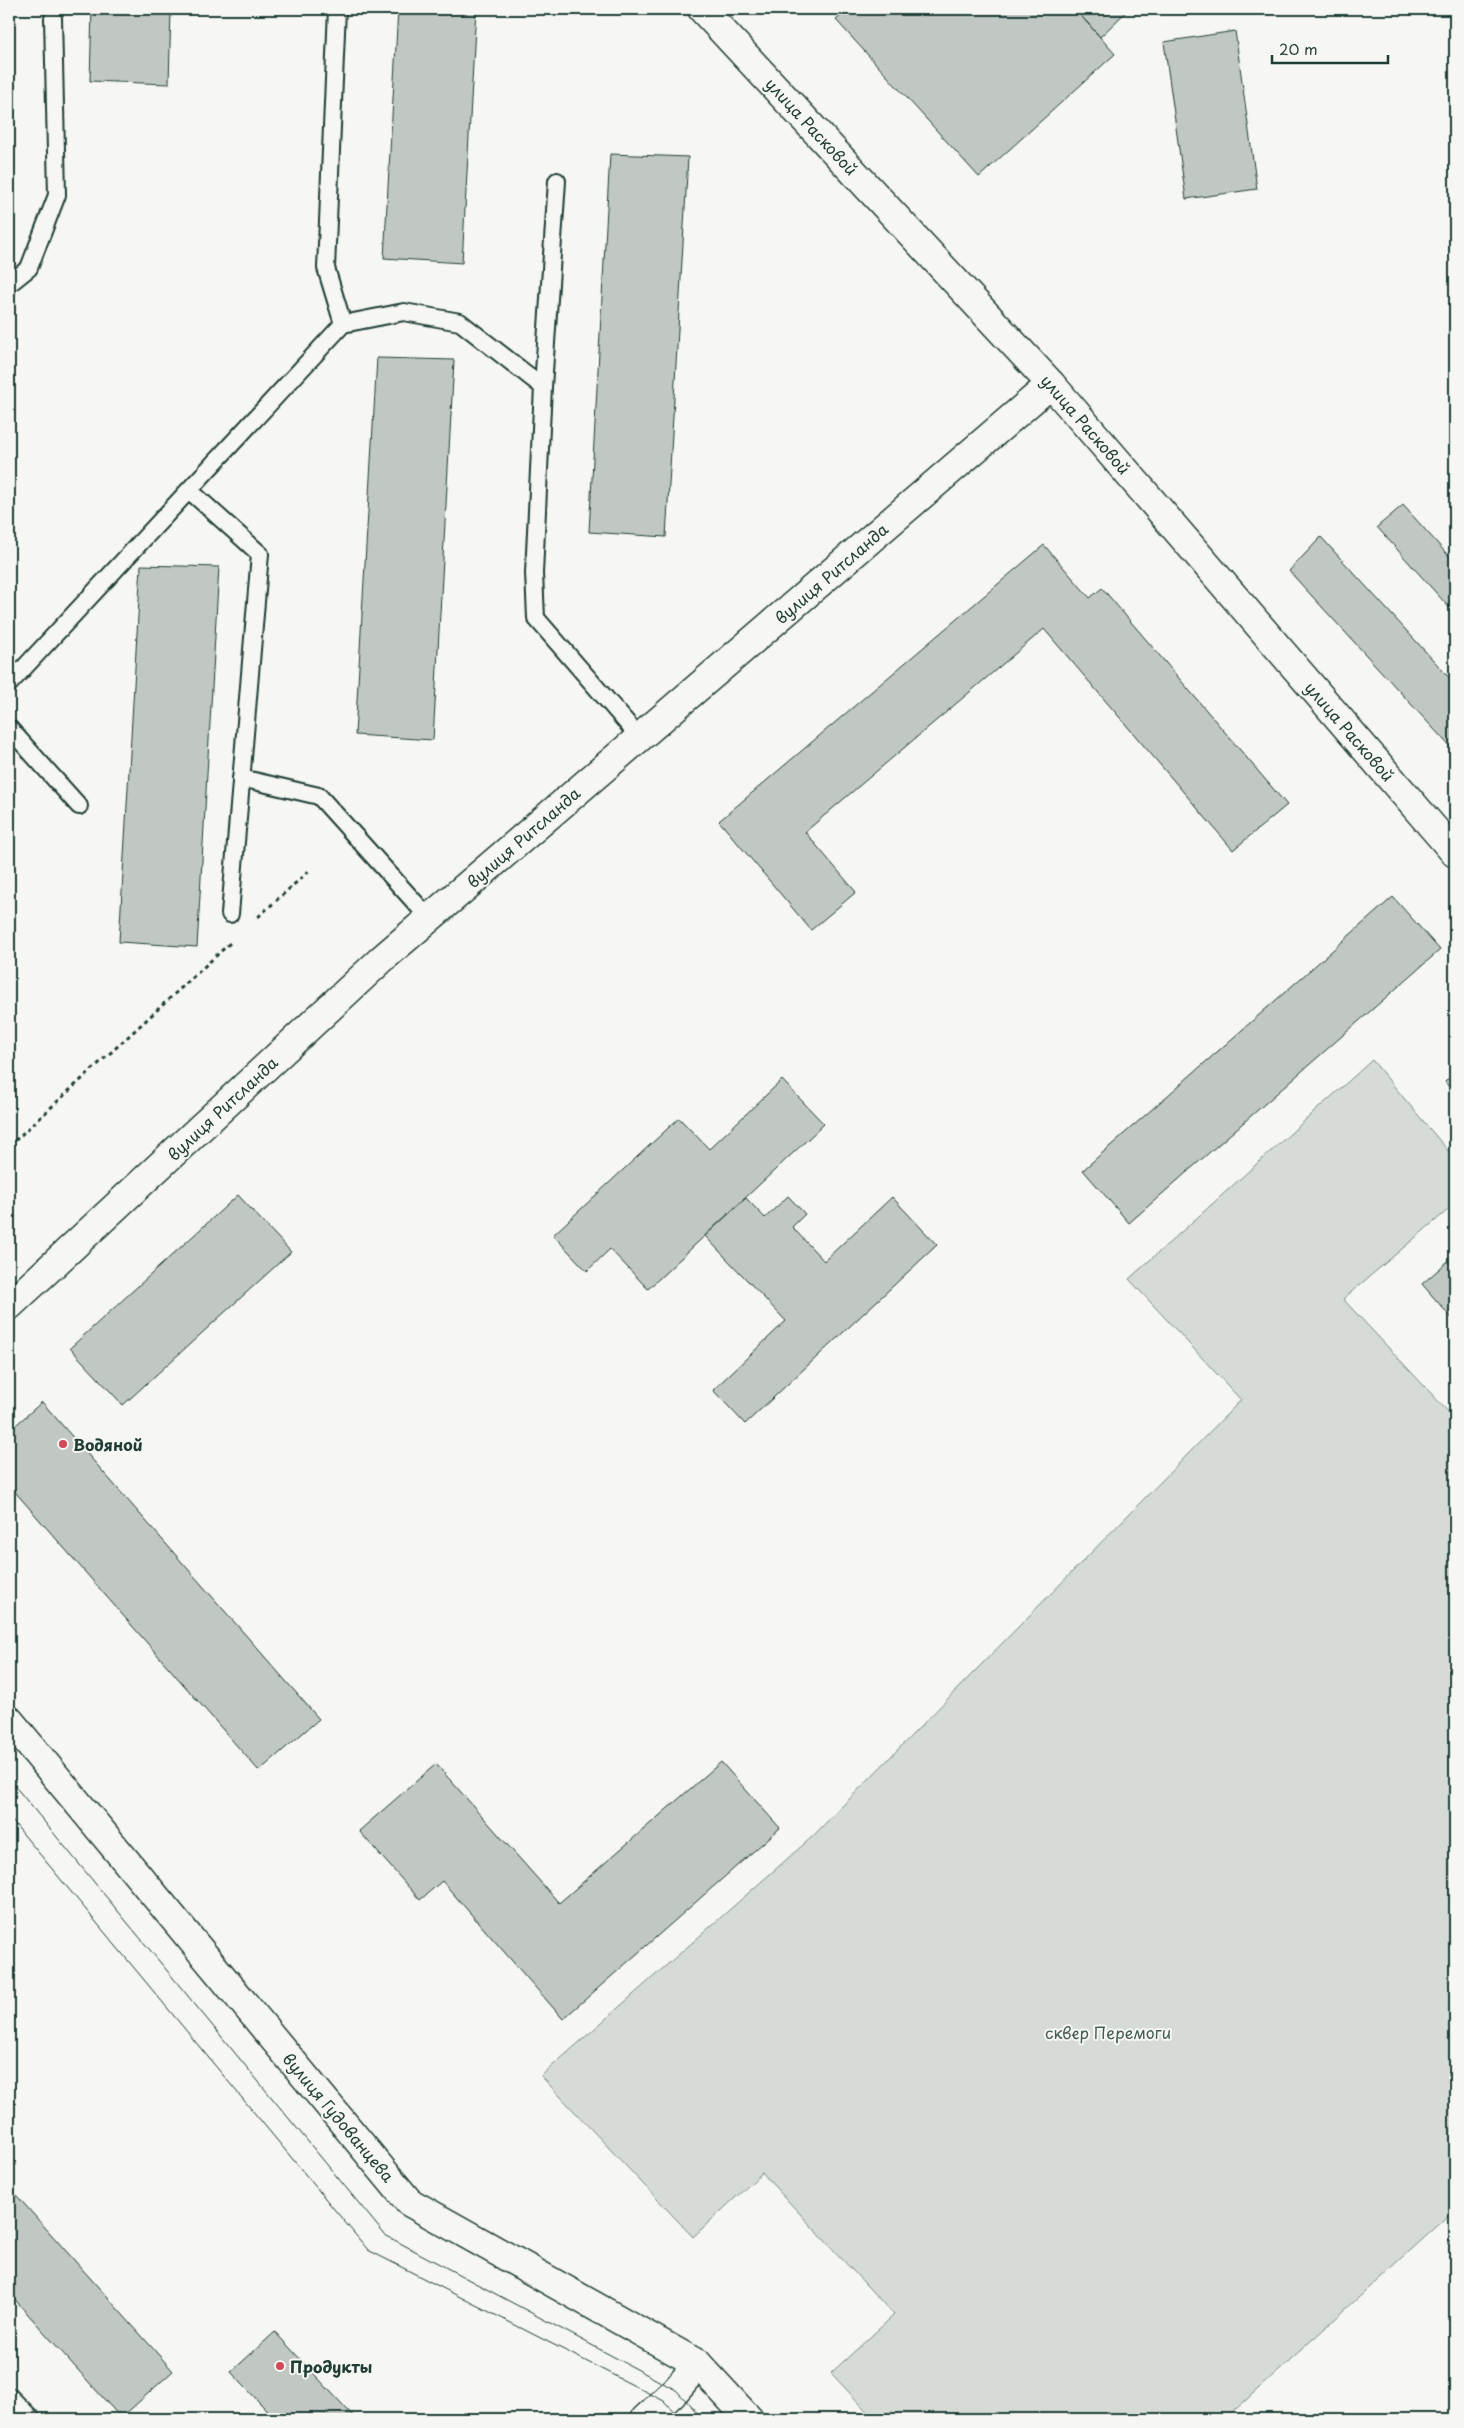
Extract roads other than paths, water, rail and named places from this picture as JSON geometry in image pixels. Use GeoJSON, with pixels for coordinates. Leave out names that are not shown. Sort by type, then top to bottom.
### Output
{"type":"FeatureCollection","features":[{"type":"Feature","properties":{"kind":"street","name":"улица Расковой"},"geometry":{"type":"LineString","coordinates":[[702,9],[1051,384],[1455,853]]}},
{"type":"Feature","properties":{"kind":"street","name":"вулиця Ритсланда"},"geometry":{"type":"LineString","coordinates":[[9,1306],[383,958],[1051,384]]}},
{"type":"Feature","properties":{"kind":"street","name":"вулиця Гудованцева"},"geometry":{"type":"LineString","coordinates":[[9,1720],[409,2202],[698,2364],[749,2419]]}},
{"type":"Feature","properties":{"kind":"street"},"geometry":{"type":"LineString","coordinates":[[657,2415],[698,2364]]}},
{"type":"Feature","properties":{"kind":"lane"},"geometry":{"type":"LineString","coordinates":[[337,9],[326,268],[343,324]]}},
{"type":"Feature","properties":{"kind":"lane"},"geometry":{"type":"LineString","coordinates":[[9,284],[29,268],[58,195],[53,18]]}},
{"type":"Feature","properties":{"kind":"lane"},"geometry":{"type":"LineString","coordinates":[[558,181],[543,388],[534,573],[536,618],[640,738]]}},
{"type":"Feature","properties":{"kind":"lane"},"geometry":{"type":"LineString","coordinates":[[9,684],[343,324],[404,312],[460,322],[543,388]]}},
{"type":"Feature","properties":{"kind":"lane"},"geometry":{"type":"LineString","coordinates":[[189,490],[260,554],[230,914]]}},
{"type":"Feature","properties":{"kind":"lane"},"geometry":{"type":"LineString","coordinates":[[9,728],[79,806]]}},
{"type":"Feature","properties":{"kind":"lane"},"geometry":{"type":"LineString","coordinates":[[241,778],[319,796],[429,918]]}},
{"type":"Feature","properties":{"kind":"lane"},"geometry":{"type":"LineString","coordinates":[[9,2396],[32,2419]]}},
{"type":"Feature","properties":{"kind":"tram line"},"geometry":{"type":"LineString","coordinates":[[9,1779],[385,2235],[676,2390],[703,2419]]}},
{"type":"Feature","properties":{"kind":"tram line"},"geometry":{"type":"LineString","coordinates":[[9,1817],[368,2250],[664,2401],[681,2419]]}},
{"type":"Feature","properties":{"kind":"place","name":"Водяной"},"geometry":{"type":"Point","coordinates":[63,1444]}},
{"type":"Feature","properties":{"kind":"place","name":"Продукты"},"geometry":{"type":"Point","coordinates":[280,2366]}},
{"type":"Feature","properties":{"kind":"park label","name":"сквер Перемоги"},"geometry":{"type":"Point","coordinates":[1108,2032]}}]}
